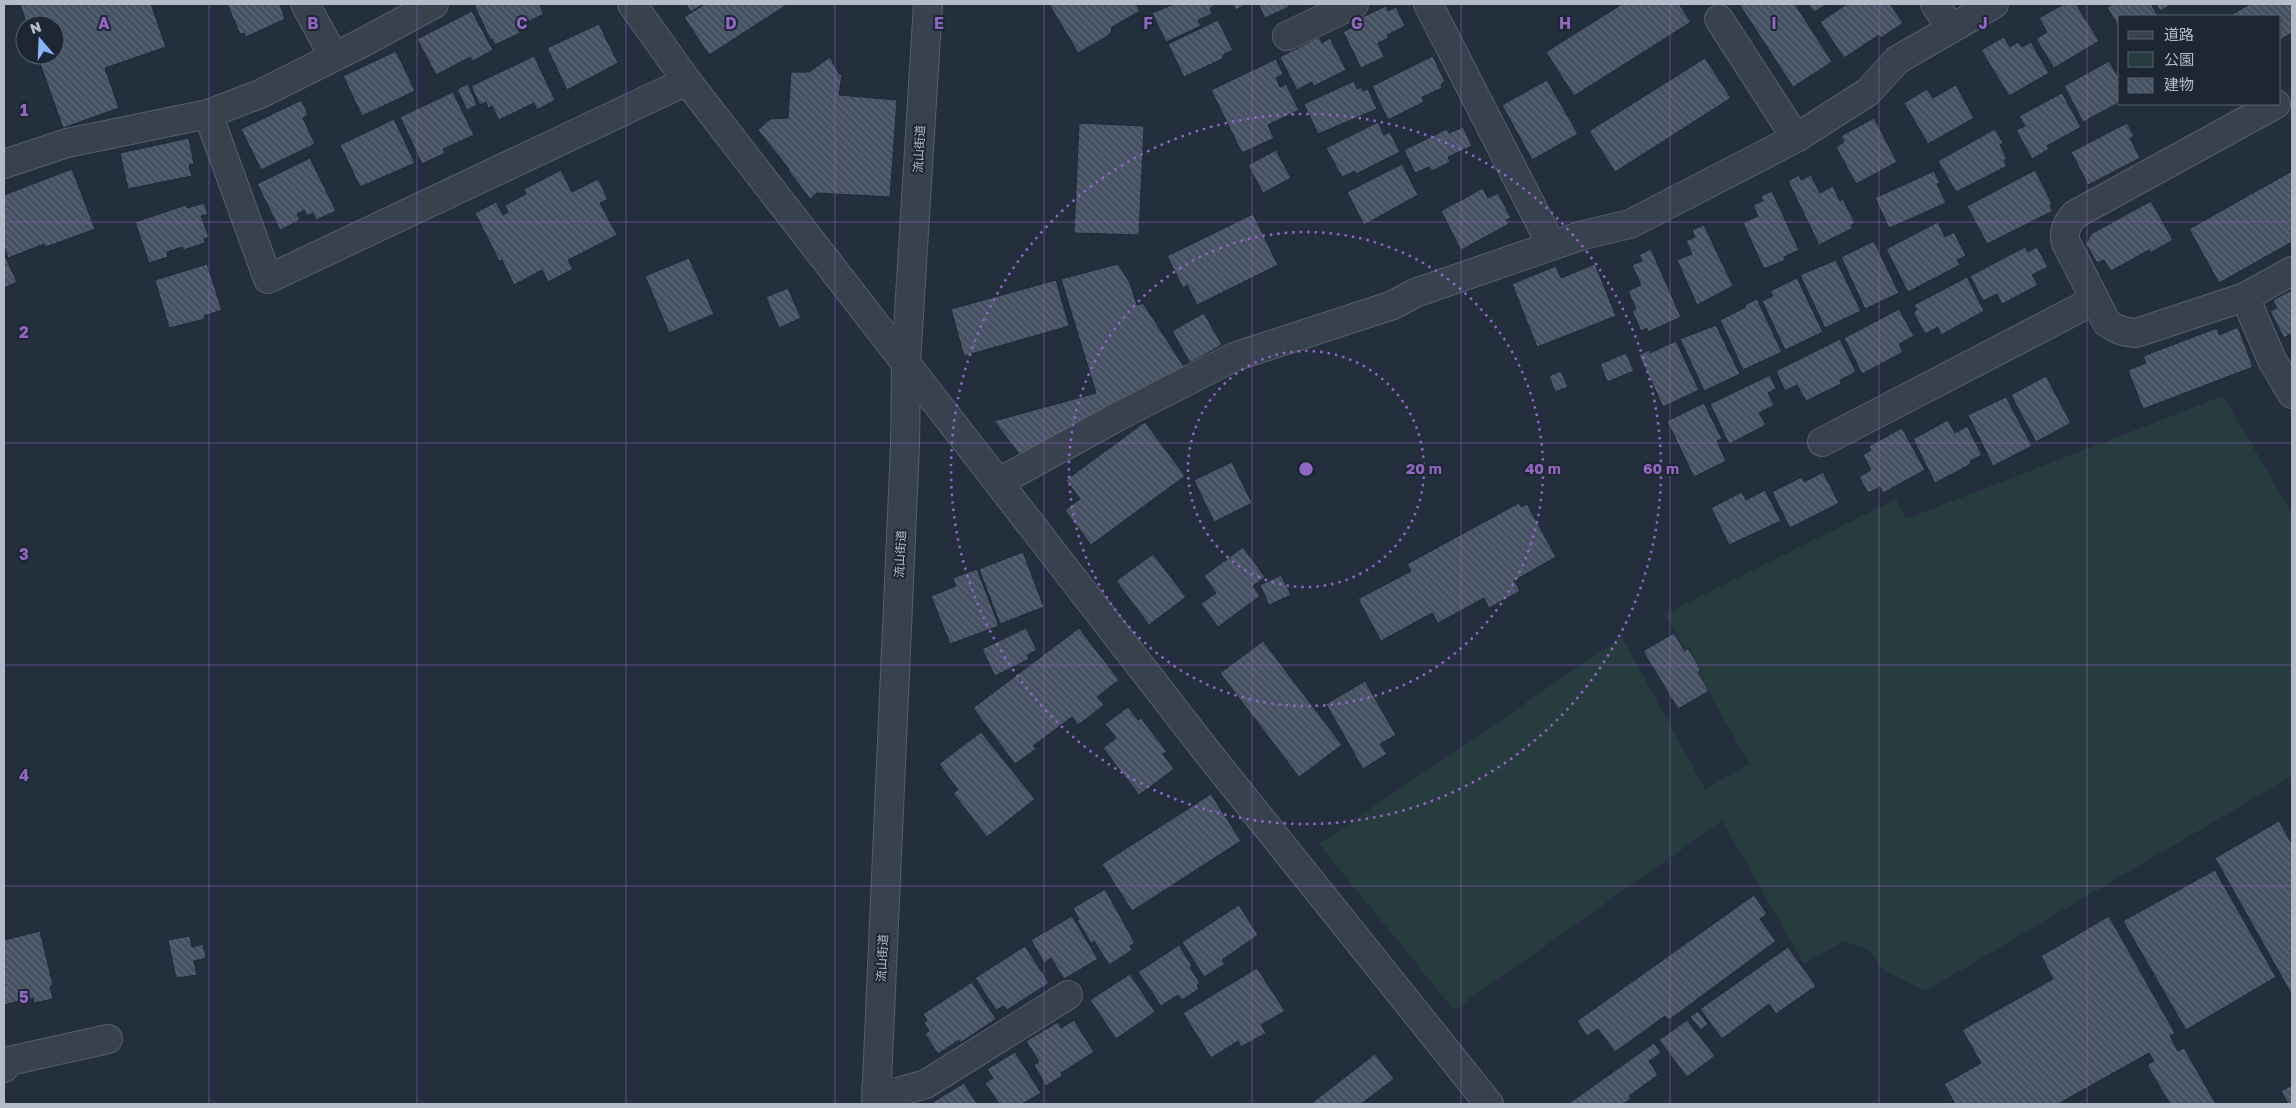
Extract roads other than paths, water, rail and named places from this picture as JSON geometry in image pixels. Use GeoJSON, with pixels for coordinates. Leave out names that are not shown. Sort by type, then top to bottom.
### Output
{"type":"FeatureCollection","features":[{"type":"Feature","properties":{"kind":"street"},"geometry":{"type":"LineString","coordinates":[[305,4],[334,57]]}},
{"type":"Feature","properties":{"kind":"street"},"geometry":{"type":"LineString","coordinates":[[4,164],[67,143],[208,114],[260,94],[434,4]]}},
{"type":"Feature","properties":{"kind":"street"},"geometry":{"type":"LineString","coordinates":[[632,4],[688,81],[1208,753],[1489,1104]]}},
{"type":"Feature","properties":{"kind":"street","name":"流山街道"},"geometry":{"type":"LineString","coordinates":[[876,1097],[904,456],[906,362],[928,4]]}},
{"type":"Feature","properties":{"kind":"street"},"geometry":{"type":"LineString","coordinates":[[1287,36],[1354,4]]}},
{"type":"Feature","properties":{"kind":"street"},"geometry":{"type":"LineString","coordinates":[[1428,4],[1552,246]]}},
{"type":"Feature","properties":{"kind":"street"},"geometry":{"type":"LineString","coordinates":[[1935,4],[1951,29]]}},
{"type":"Feature","properties":{"kind":"street"},"geometry":{"type":"LineString","coordinates":[[999,482],[1116,418],[1234,358],[1393,305],[1415,293],[1583,235],[1630,224],[1796,138],[1868,92],[1898,60],[1994,4]]}},
{"type":"Feature","properties":{"kind":"street"},"geometry":{"type":"LineString","coordinates":[[1719,19],[1796,138]]}},
{"type":"Feature","properties":{"kind":"street"},"geometry":{"type":"LineString","coordinates":[[208,114],[268,279],[688,81]]}},
{"type":"Feature","properties":{"kind":"street"},"geometry":{"type":"LineString","coordinates":[[2281,101],[2292,95]]}},
{"type":"Feature","properties":{"kind":"street"},"geometry":{"type":"LineString","coordinates":[[2274,105],[2074,215],[2067,224],[2064,235],[2066,243],[2107,323],[2116,329],[2136,333],[2245,297],[2292,271]]}},
{"type":"Feature","properties":{"kind":"street"},"geometry":{"type":"LineString","coordinates":[[2245,297],[2272,360],[2292,394]]}},
{"type":"Feature","properties":{"kind":"street"},"geometry":{"type":"LineString","coordinates":[[1822,442],[2094,300]]}},
{"type":"Feature","properties":{"kind":"street"},"geometry":{"type":"LineString","coordinates":[[876,1097],[926,1084],[1068,996]]}},
{"type":"Feature","properties":{"kind":"street"},"geometry":{"type":"LineString","coordinates":[[4,1068],[9,1062],[108,1039]]}}]}
